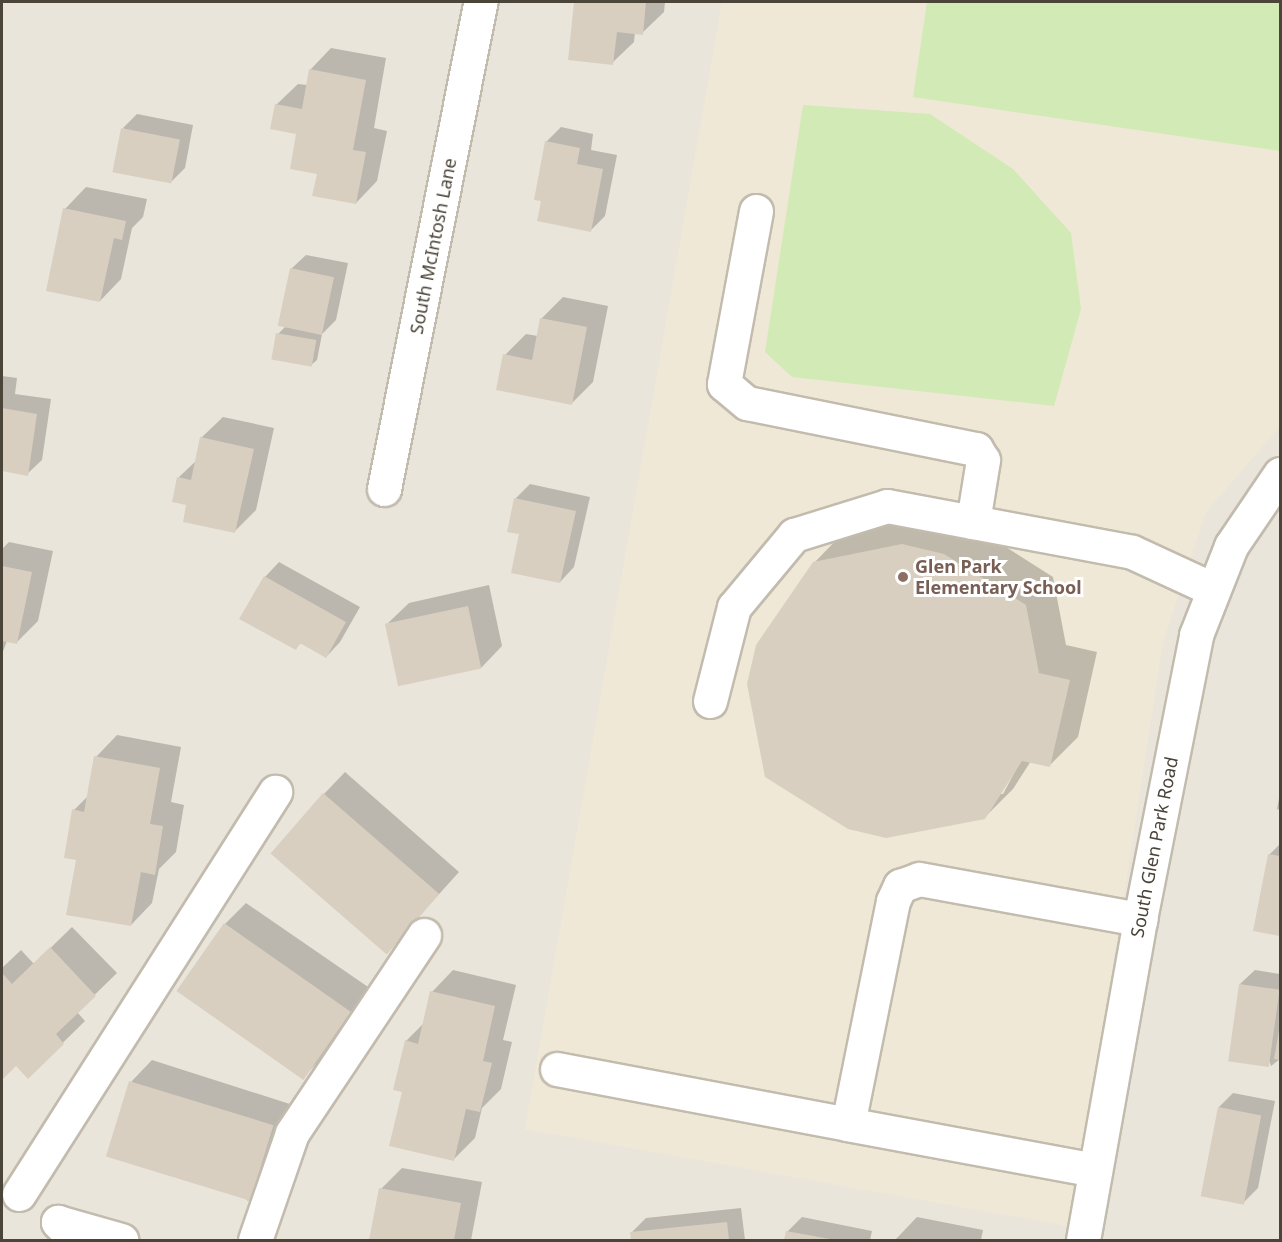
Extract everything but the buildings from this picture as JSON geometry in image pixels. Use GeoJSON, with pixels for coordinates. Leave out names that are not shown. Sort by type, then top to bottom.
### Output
{"type":"FeatureCollection","features":[{"type":"Feature","properties":{"kind":"street","name":"South McIntosh Lane"},"geometry":{"type":"LineString","coordinates":[[384,489],[480,2]]}},
{"type":"Feature","properties":{"kind":"street"},"geometry":{"type":"LineString","coordinates":[[756,212],[724,384],[747,403],[976,448],[983,460],[973,522]]}},
{"type":"Feature","properties":{"kind":"street","name":"South Glen Park Road"},"geometry":{"type":"LineString","coordinates":[[1083,1240],[1140,920],[1196,635],[1212,589],[1231,546],[1281,474]]}},
{"type":"Feature","properties":{"kind":"street"},"geometry":{"type":"LineString","coordinates":[[710,701],[734,607],[794,535],[887,506],[1132,552],[1212,589]]}},
{"type":"Feature","properties":{"kind":"street"},"geometry":{"type":"LineString","coordinates":[[121,1240],[66,1231],[10,1188],[275,792]]}},
{"type":"Feature","properties":{"kind":"street"},"geometry":{"type":"LineString","coordinates":[[848,1124],[893,901],[900,886],[919,879],[1140,920]]}},
{"type":"Feature","properties":{"kind":"street"},"geometry":{"type":"LineString","coordinates":[[255,1240],[292,1133],[424,935]]}},
{"type":"Feature","properties":{"kind":"street"},"geometry":{"type":"LineString","coordinates":[[557,1069],[1095,1170]]}},
{"type":"Feature","properties":{"kind":"shaded area"},"geometry":{"type":"Polygon","coordinates":[[[2,2],[1280,2],[1280,1240],[2,1240],[2,2]]]}},
{"type":"Feature","properties":{"kind":"shaded area","name":"Glen Park Elementary School"},"geometry":{"type":"Polygon","coordinates":[[[722,2],[1280,2],[1280,426],[1206,512],[1163,642],[1073,1227],[525,1129],[722,2]]]}},
{"type":"Feature","properties":{"kind":"green space"},"geometry":{"type":"Polygon","coordinates":[[[927,2],[1280,2],[1280,151],[913,97],[927,2]]]}},
{"type":"Feature","properties":{"kind":"green space"},"geometry":{"type":"Polygon","coordinates":[[[803,105],[930,114],[1013,169],[1071,233],[1081,309],[1054,406],[792,377],[765,352],[803,105]]]}},
{"type":"Feature","properties":{"kind":"place","name":"Glen Park Elementary School"},"geometry":{"type":"Point","coordinates":[903,577]}}]}
